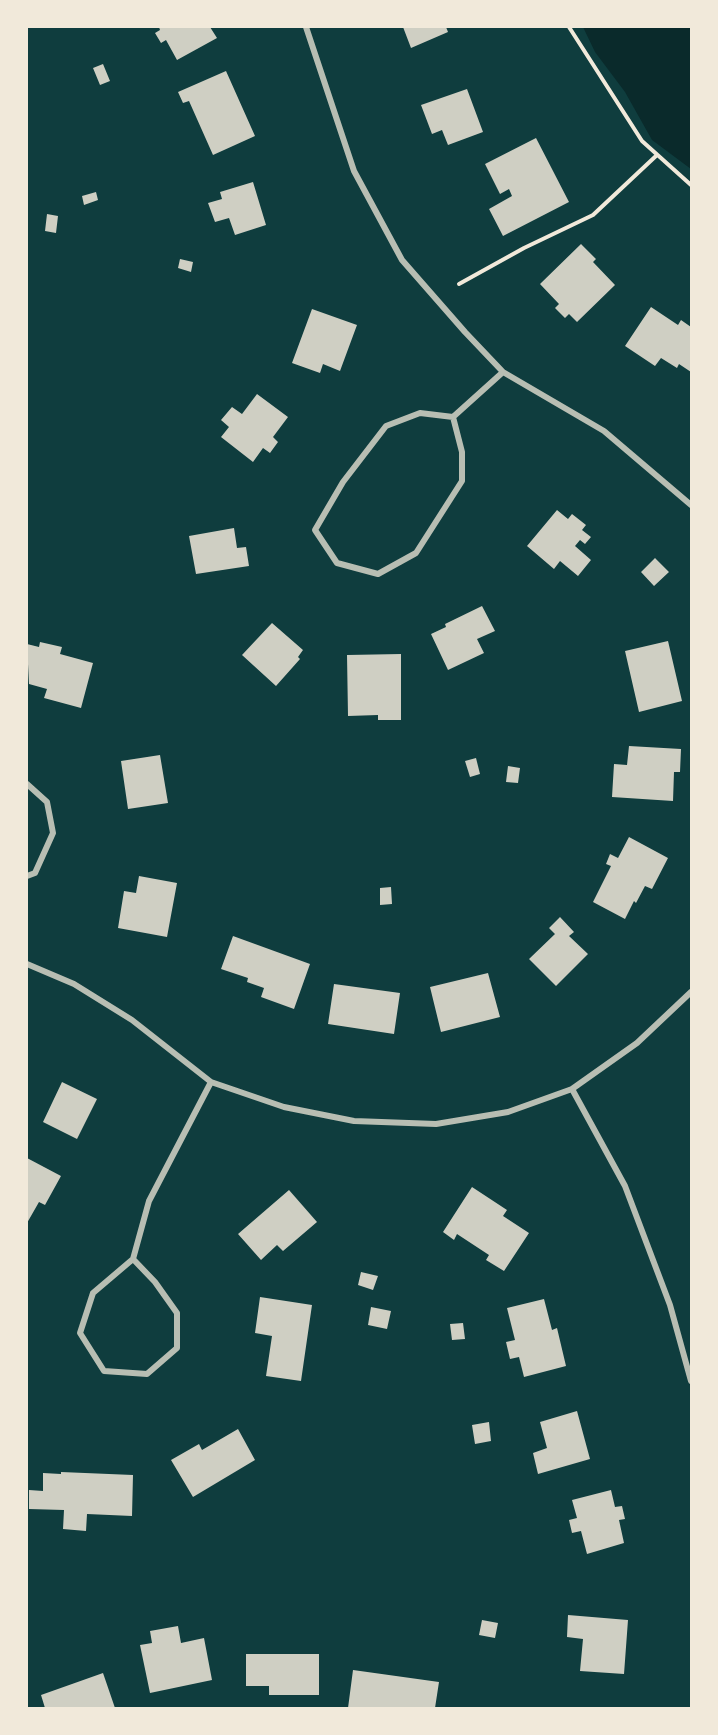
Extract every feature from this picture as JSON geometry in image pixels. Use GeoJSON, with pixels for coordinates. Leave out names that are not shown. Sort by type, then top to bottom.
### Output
{"type":"FeatureCollection","features":[{"type":"Feature","properties":{"kind":"street"},"geometry":{"type":"LineString","coordinates":[[306,27],[354,171],[402,260],[503,372],[604,431],[691,506]]}},
{"type":"Feature","properties":{"kind":"street"},"geometry":{"type":"LineString","coordinates":[[453,417],[462,452],[462,481],[417,553],[378,574],[337,563],[315,530],[344,482],[386,426],[420,413],[453,417],[503,372]]}},
{"type":"Feature","properties":{"kind":"street"},"geometry":{"type":"LineString","coordinates":[[27,784],[47,802],[53,832],[35,873],[27,876]]}},
{"type":"Feature","properties":{"kind":"street"},"geometry":{"type":"LineString","coordinates":[[27,964],[74,984],[132,1020],[211,1082],[284,1107],[354,1121],[436,1124],[508,1112],[572,1089],[638,1043],[691,992]]}},
{"type":"Feature","properties":{"kind":"street"},"geometry":{"type":"LineString","coordinates":[[133,1259],[155,1282],[177,1313],[177,1348],[147,1374],[104,1371],[80,1333],[93,1293],[133,1259],[149,1201],[211,1082]]}},
{"type":"Feature","properties":{"kind":"street"},"geometry":{"type":"LineString","coordinates":[[572,1089],[625,1186],[670,1305],[691,1381]]}},
{"type":"Feature","properties":{"kind":"path"},"geometry":{"type":"LineString","coordinates":[[569,27],[642,141],[691,185]]}},
{"type":"Feature","properties":{"kind":"path"},"geometry":{"type":"LineString","coordinates":[[459,284],[524,248],[593,214],[657,155]]}},
{"type":"Feature","properties":{"kind":"water"},"geometry":{"type":"Polygon","coordinates":[[[583,27],[691,27],[691,169],[652,140],[625,92],[595,52],[583,27]]]}},
{"type":"Feature","properties":{"kind":"building"},"geometry":{"type":"Polygon","coordinates":[[[159,27],[210,27],[217,38],[177,60],[166,40],[161,43],[155,33],[160,30],[159,27]]]}},
{"type":"Feature","properties":{"kind":"building"},"geometry":{"type":"Polygon","coordinates":[[[403,27],[446,27],[448,32],[411,48],[403,27]]]}},
{"type":"Feature","properties":{"kind":"building"},"geometry":{"type":"Polygon","coordinates":[[[103,64],[110,81],[100,85],[93,68],[103,64]]]}},
{"type":"Feature","properties":{"kind":"building"},"geometry":{"type":"Polygon","coordinates":[[[226,71],[255,136],[213,155],[189,101],[183,103],[178,92],[226,71]]]}},
{"type":"Feature","properties":{"kind":"building"},"geometry":{"type":"Polygon","coordinates":[[[467,89],[483,132],[448,145],[442,130],[432,134],[421,105],[467,89]]]}},
{"type":"Feature","properties":{"kind":"building"},"geometry":{"type":"Polygon","coordinates":[[[536,138],[569,202],[503,236],[489,209],[512,196],[509,189],[500,194],[485,164],[536,138]]]}},
{"type":"Feature","properties":{"kind":"building"},"geometry":{"type":"Polygon","coordinates":[[[253,182],[266,225],[235,235],[229,218],[215,222],[208,203],[222,199],[220,192],[253,182]]]}},
{"type":"Feature","properties":{"kind":"building"},"geometry":{"type":"Polygon","coordinates":[[[96,192],[98,200],[84,205],[82,196],[96,192]]]}},
{"type":"Feature","properties":{"kind":"building"},"geometry":{"type":"Polygon","coordinates":[[[47,214],[58,216],[56,233],[45,231],[47,214]]]}},
{"type":"Feature","properties":{"kind":"building"},"geometry":{"type":"Polygon","coordinates":[[[581,244],[596,259],[593,262],[615,285],[577,322],[569,314],[565,318],[555,308],[559,304],[540,284],[581,244]]]}},
{"type":"Feature","properties":{"kind":"building"},"geometry":{"type":"Polygon","coordinates":[[[180,259],[193,262],[191,272],[178,268],[180,259]]]}},
{"type":"Feature","properties":{"kind":"building"},"geometry":{"type":"Polygon","coordinates":[[[651,307],[678,325],[681,320],[691,327],[691,372],[679,364],[677,368],[661,358],[655,366],[625,346],[651,307]]]}},
{"type":"Feature","properties":{"kind":"building"},"geometry":{"type":"Polygon","coordinates":[[[312,309],[357,325],[340,371],[323,364],[320,373],[292,363],[312,309]]]}},
{"type":"Feature","properties":{"kind":"building"},"geometry":{"type":"Polygon","coordinates":[[[257,394],[288,417],[273,437],[278,442],[270,453],[263,448],[253,462],[221,437],[229,427],[221,420],[232,407],[242,414],[257,394]]]}},
{"type":"Feature","properties":{"kind":"building"},"geometry":{"type":"Polygon","coordinates":[[[557,510],[568,519],[572,514],[586,525],[582,530],[591,537],[585,544],[580,540],[575,546],[591,560],[578,576],[560,561],[554,569],[527,546],[557,510]]]}},
{"type":"Feature","properties":{"kind":"building"},"geometry":{"type":"Polygon","coordinates":[[[234,528],[237,548],[246,547],[249,566],[196,574],[189,536],[234,528]]]}},
{"type":"Feature","properties":{"kind":"building"},"geometry":{"type":"Polygon","coordinates":[[[655,558],[669,572],[654,586],[641,572],[655,558]]]}},
{"type":"Feature","properties":{"kind":"building"},"geometry":{"type":"Polygon","coordinates":[[[482,606],[495,631],[477,639],[484,653],[448,670],[431,634],[446,627],[445,624],[482,606]]]}},
{"type":"Feature","properties":{"kind":"building"},"geometry":{"type":"Polygon","coordinates":[[[272,623],[303,650],[298,657],[300,659],[276,686],[242,655],[272,623]]]}},
{"type":"Feature","properties":{"kind":"building"},"geometry":{"type":"Polygon","coordinates":[[[668,641],[682,701],[639,712],[625,651],[668,641]]]}},
{"type":"Feature","properties":{"kind":"building"},"geometry":{"type":"Polygon","coordinates":[[[40,642],[62,647],[60,654],[93,663],[81,708],[44,698],[47,689],[29,684],[27,644],[39,647],[40,642]]]}},
{"type":"Feature","properties":{"kind":"building"},"geometry":{"type":"Polygon","coordinates":[[[401,654],[401,720],[378,720],[378,715],[348,716],[347,655],[401,654]]]}},
{"type":"Feature","properties":{"kind":"building"},"geometry":{"type":"Polygon","coordinates":[[[629,746],[681,749],[680,772],[674,772],[673,801],[612,797],[614,764],[627,765],[629,746]]]}},
{"type":"Feature","properties":{"kind":"building"},"geometry":{"type":"Polygon","coordinates":[[[160,755],[168,803],[128,809],[121,761],[160,755]]]}},
{"type":"Feature","properties":{"kind":"building"},"geometry":{"type":"Polygon","coordinates":[[[476,758],[480,774],[470,777],[465,761],[476,758]]]}},
{"type":"Feature","properties":{"kind":"building"},"geometry":{"type":"Polygon","coordinates":[[[508,766],[520,768],[518,783],[506,782],[508,766]]]}},
{"type":"Feature","properties":{"kind":"building"},"geometry":{"type":"Polygon","coordinates":[[[629,837],[668,858],[652,889],[645,886],[625,919],[593,902],[611,866],[606,864],[610,854],[618,858],[629,837]]]}},
{"type":"Feature","properties":{"kind":"building"},"geometry":{"type":"Polygon","coordinates":[[[139,876],[177,883],[167,937],[118,928],[124,891],[136,893],[139,876]]]}},
{"type":"Feature","properties":{"kind":"building"},"geometry":{"type":"Polygon","coordinates":[[[391,887],[392,904],[380,905],[380,888],[391,887]]]}},
{"type":"Feature","properties":{"kind":"building"},"geometry":{"type":"Polygon","coordinates":[[[560,917],[574,932],[569,936],[588,954],[556,986],[529,959],[555,934],[549,928],[560,917]]]}},
{"type":"Feature","properties":{"kind":"building"},"geometry":{"type":"Polygon","coordinates":[[[233,936],[310,964],[294,1009],[261,997],[264,988],[247,982],[248,978],[221,969],[233,936]]]}},
{"type":"Feature","properties":{"kind":"building"},"geometry":{"type":"Polygon","coordinates":[[[488,973],[500,1017],[441,1032],[430,987],[488,973]]]}},
{"type":"Feature","properties":{"kind":"building"},"geometry":{"type":"Polygon","coordinates":[[[334,984],[400,993],[394,1034],[328,1024],[334,984]]]}},
{"type":"Feature","properties":{"kind":"building"},"geometry":{"type":"Polygon","coordinates":[[[62,1082],[97,1099],[77,1139],[43,1122],[62,1082]]]}},
{"type":"Feature","properties":{"kind":"building"},"geometry":{"type":"Polygon","coordinates":[[[27,1158],[61,1176],[45,1205],[39,1202],[27,1223],[27,1158]]]}},
{"type":"Feature","properties":{"kind":"building"},"geometry":{"type":"Polygon","coordinates":[[[472,1187],[507,1210],[503,1216],[529,1233],[504,1271],[486,1260],[489,1255],[457,1234],[454,1240],[443,1232],[472,1187]]]}},
{"type":"Feature","properties":{"kind":"building"},"geometry":{"type":"Polygon","coordinates":[[[289,1190],[317,1222],[283,1251],[277,1245],[261,1260],[238,1234],[289,1190]]]}},
{"type":"Feature","properties":{"kind":"building"},"geometry":{"type":"Polygon","coordinates":[[[361,1272],[378,1276],[373,1290],[358,1285],[361,1272]]]}},
{"type":"Feature","properties":{"kind":"building"},"geometry":{"type":"Polygon","coordinates":[[[260,1297],[312,1305],[301,1381],[266,1376],[272,1336],[255,1333],[260,1297]]]}},
{"type":"Feature","properties":{"kind":"building"},"geometry":{"type":"Polygon","coordinates":[[[544,1299],[552,1330],[557,1328],[566,1366],[524,1377],[519,1357],[510,1359],[506,1342],[515,1340],[507,1308],[544,1299]]]}},
{"type":"Feature","properties":{"kind":"building"},"geometry":{"type":"Polygon","coordinates":[[[371,1307],[391,1311],[387,1329],[368,1325],[371,1307]]]}},
{"type":"Feature","properties":{"kind":"building"},"geometry":{"type":"Polygon","coordinates":[[[463,1323],[465,1339],[452,1340],[450,1324],[463,1323]]]}},
{"type":"Feature","properties":{"kind":"building"},"geometry":{"type":"Polygon","coordinates":[[[577,1411],[590,1459],[538,1474],[533,1453],[547,1448],[540,1422],[577,1411]]]}},
{"type":"Feature","properties":{"kind":"building"},"geometry":{"type":"Polygon","coordinates":[[[489,1422],[491,1441],[475,1444],[472,1425],[489,1422]]]}},
{"type":"Feature","properties":{"kind":"building"},"geometry":{"type":"Polygon","coordinates":[[[238,1429],[255,1460],[193,1497],[171,1460],[199,1444],[202,1450],[238,1429]]]}},
{"type":"Feature","properties":{"kind":"building"},"geometry":{"type":"Polygon","coordinates":[[[61,1472],[133,1475],[132,1516],[87,1514],[86,1531],[63,1529],[64,1510],[29,1509],[29,1490],[43,1491],[43,1473],[61,1474],[61,1472]]]}},
{"type":"Feature","properties":{"kind":"building"},"geometry":{"type":"Polygon","coordinates":[[[611,1490],[615,1507],[622,1506],[625,1519],[619,1520],[624,1543],[587,1554],[581,1531],[572,1533],[569,1520],[577,1518],[572,1500],[611,1490]]]}},
{"type":"Feature","properties":{"kind":"building"},"geometry":{"type":"Polygon","coordinates":[[[568,1615],[628,1620],[624,1674],[580,1671],[583,1639],[567,1637],[568,1615]]]}},
{"type":"Feature","properties":{"kind":"building"},"geometry":{"type":"Polygon","coordinates":[[[482,1620],[498,1623],[495,1638],[479,1635],[482,1620]]]}},
{"type":"Feature","properties":{"kind":"building"},"geometry":{"type":"Polygon","coordinates":[[[178,1626],[181,1643],[204,1638],[212,1680],[150,1693],[140,1645],[152,1643],[150,1631],[178,1626]]]}},
{"type":"Feature","properties":{"kind":"building"},"geometry":{"type":"Polygon","coordinates":[[[246,1654],[319,1654],[319,1695],[269,1695],[269,1686],[246,1686],[246,1654]]]}},
{"type":"Feature","properties":{"kind":"building"},"geometry":{"type":"Polygon","coordinates":[[[353,1670],[439,1682],[435,1708],[348,1708],[353,1670]]]}},
{"type":"Feature","properties":{"kind":"building"},"geometry":{"type":"Polygon","coordinates":[[[103,1673],[115,1708],[45,1708],[41,1695],[103,1673]]]}}]}
